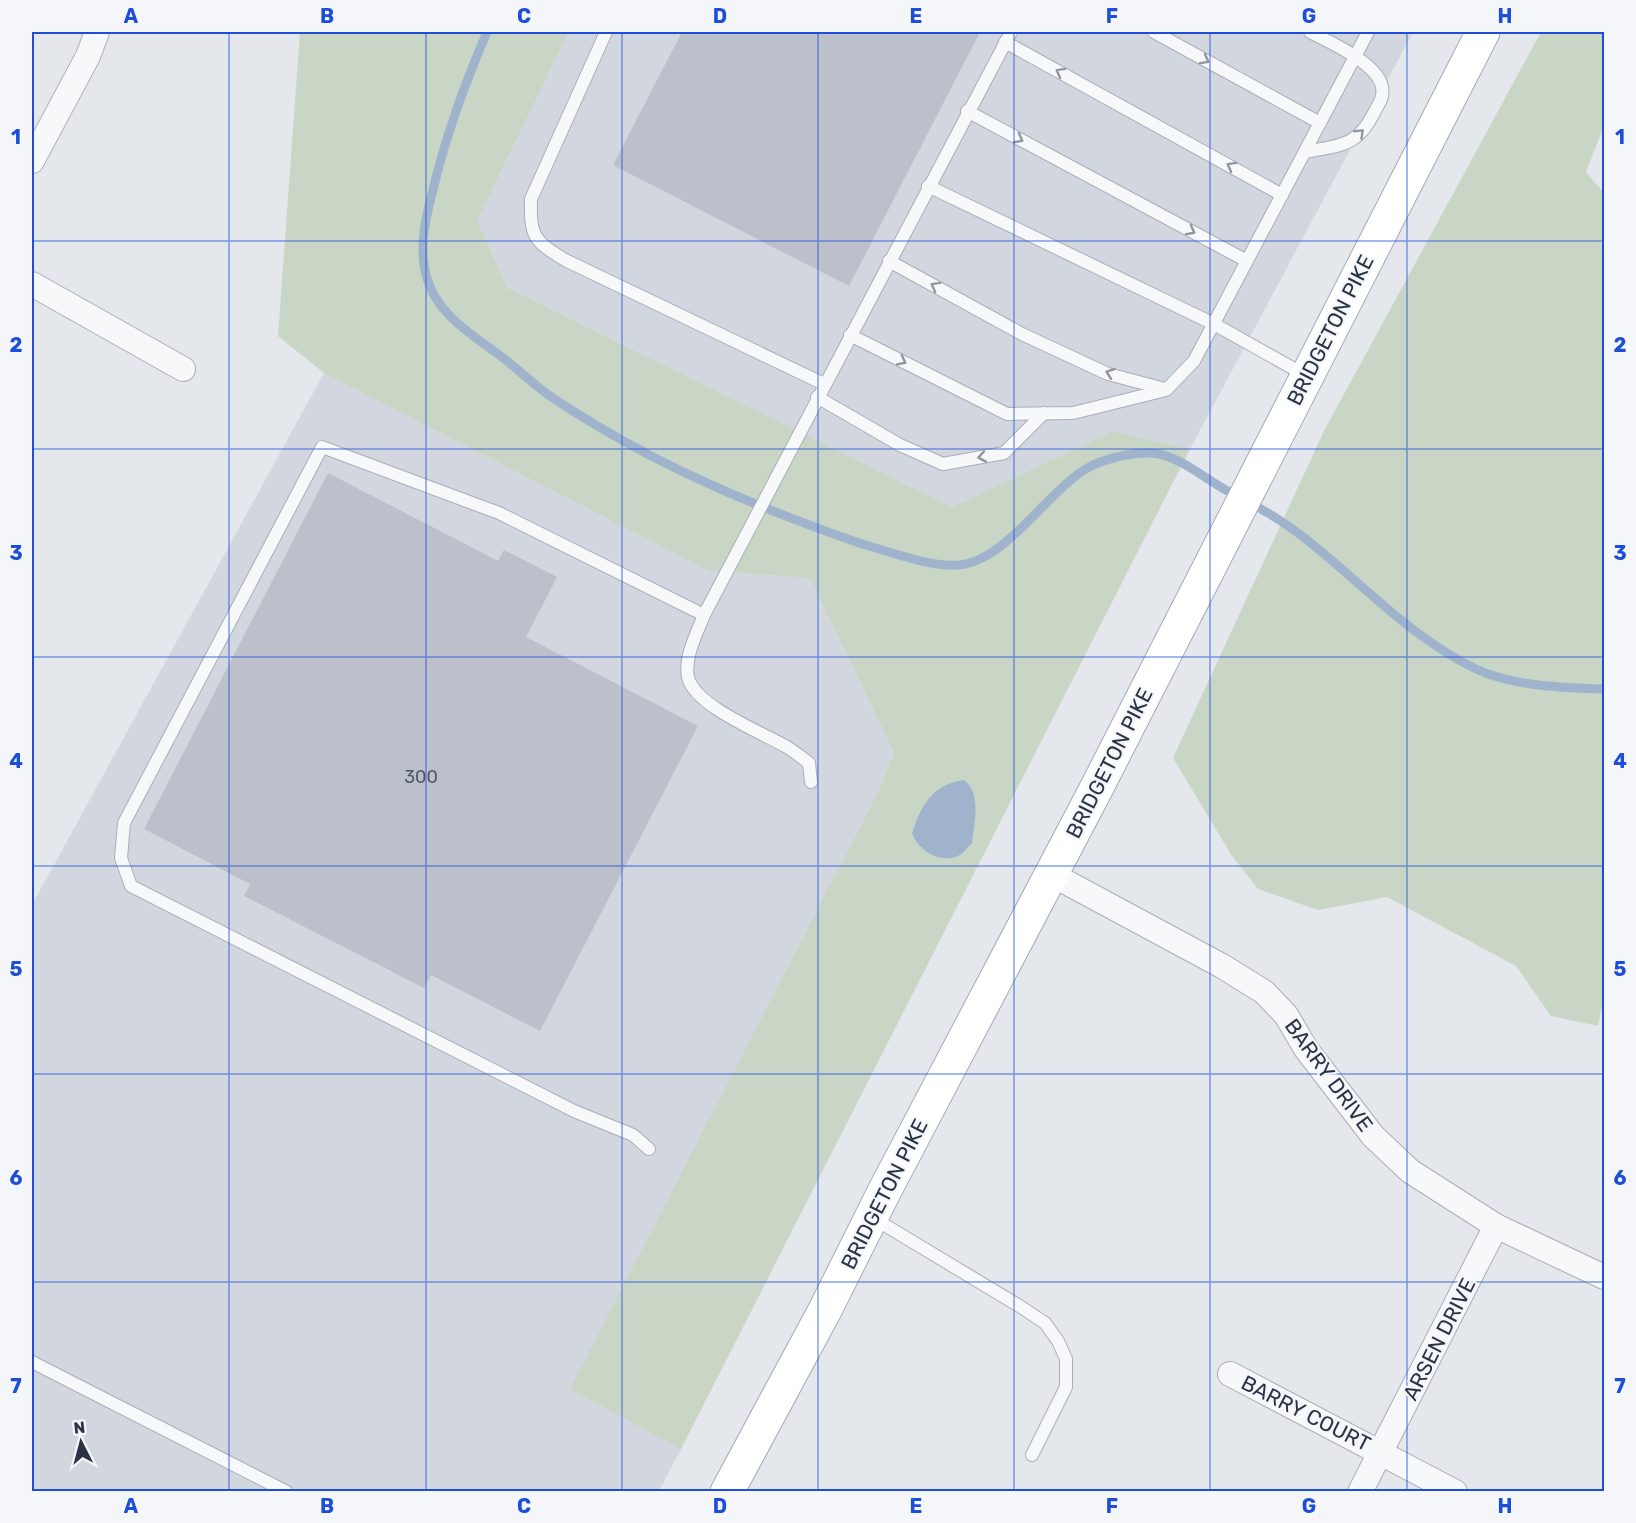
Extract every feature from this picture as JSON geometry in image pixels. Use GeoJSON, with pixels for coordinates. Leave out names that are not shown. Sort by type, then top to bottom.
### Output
{"type":"FeatureCollection","features":[{"type":"Feature","properties":{"kind":"main road","name":"BRIDGETON PIKE"},"geometry":{"type":"LineString","coordinates":[[727,1491],[825,1310],[1051,874],[1483,32]]}},
{"type":"Feature","properties":{"kind":"street"},"geometry":{"type":"LineString","coordinates":[[32,161],[88,56],[97,32]]}},
{"type":"Feature","properties":{"kind":"street"},"geometry":{"type":"LineString","coordinates":[[32,284],[183,369]]}},
{"type":"Feature","properties":{"kind":"street","name":"BARRY DRIVE"},"geometry":{"type":"LineString","coordinates":[[1051,874],[1222,966],[1264,992],[1286,1015],[1306,1049],[1373,1136],[1410,1171],[1496,1226],[1605,1277]]}},
{"type":"Feature","properties":{"kind":"street","name":"ARSEN DRIVE"},"geometry":{"type":"LineString","coordinates":[[1360,1491],[1496,1226]]}},
{"type":"Feature","properties":{"kind":"street","name":"BARRY COURT"},"geometry":{"type":"LineString","coordinates":[[1230,1374],[1382,1452]]}},
{"type":"Feature","properties":{"kind":"street"},"geometry":{"type":"LineString","coordinates":[[1382,1452],[1455,1491]]}},
{"type":"Feature","properties":{"kind":"lane"},"geometry":{"type":"LineString","coordinates":[[606,32],[531,199],[530,224],[541,246],[565,260],[824,384]]}},
{"type":"Feature","properties":{"kind":"lane"},"geometry":{"type":"LineString","coordinates":[[1154,32],[1320,123]]}},
{"type":"Feature","properties":{"kind":"lane"},"geometry":{"type":"LineString","coordinates":[[1306,152],[1355,140],[1366,128],[1383,95],[1376,75],[1355,55],[1310,32]]}},
{"type":"Feature","properties":{"kind":"lane"},"geometry":{"type":"LineString","coordinates":[[850,335],[1007,414],[1073,413],[1166,390],[1194,361],[1368,32]]}},
{"type":"Feature","properties":{"kind":"lane"},"geometry":{"type":"LineString","coordinates":[[811,782],[809,763],[788,748],[707,703],[694,689],[688,677],[690,655],[704,615],[967,111],[1008,37],[1282,195]]}},
{"type":"Feature","properties":{"kind":"lane"},"geometry":{"type":"LineString","coordinates":[[967,111],[1247,261]]}},
{"type":"Feature","properties":{"kind":"lane"},"geometry":{"type":"LineString","coordinates":[[928,186],[1214,324],[1306,376]]}},
{"type":"Feature","properties":{"kind":"lane"},"geometry":{"type":"LineString","coordinates":[[889,261],[1022,334],[1097,369],[1166,390]]}},
{"type":"Feature","properties":{"kind":"lane"},"geometry":{"type":"LineString","coordinates":[[817,397],[900,445],[943,464],[1004,453],[1044,413]]}},
{"type":"Feature","properties":{"kind":"lane"},"geometry":{"type":"LineString","coordinates":[[649,1149],[633,1135],[574,1111],[131,886],[121,858],[124,823],[322,447],[499,513],[704,615]]}},
{"type":"Feature","properties":{"kind":"lane"},"geometry":{"type":"LineString","coordinates":[[872,1218],[1021,1307],[1045,1323],[1058,1341],[1066,1359],[1066,1387],[1032,1455]]}},
{"type":"Feature","properties":{"kind":"lane"},"geometry":{"type":"LineString","coordinates":[[32,1362],[287,1491]]}},
{"type":"Feature","properties":{"kind":"shaded area"},"geometry":{"type":"Polygon","coordinates":[[[569,32],[1413,32],[1190,449],[1113,431],[952,507],[508,288],[477,221],[569,32]]]}},
{"type":"Feature","properties":{"kind":"shaded area"},"geometry":{"type":"Polygon","coordinates":[[[324,373],[709,571],[810,578],[894,753],[878,792],[571,1389],[681,1449],[659,1491],[32,1492],[32,905],[324,373]]]}},
{"type":"Feature","properties":{"kind":"green space"},"geometry":{"type":"Polygon","coordinates":[[[300,32],[569,32],[477,221],[508,288],[952,507],[1113,431],[1190,449],[681,1449],[570,1389],[878,792],[894,753],[810,578],[709,571],[324,373],[278,336],[300,32]]]}},
{"type":"Feature","properties":{"kind":"green space"},"geometry":{"type":"Polygon","coordinates":[[[1541,32],[1604,32],[1604,126],[1586,172],[1604,193],[1604,996],[1598,1026],[1551,1016],[1516,966],[1387,897],[1318,910],[1258,889],[1232,856],[1173,758],[1324,431],[1541,32]]]}},
{"type":"Feature","properties":{"kind":"water"},"geometry":{"type":"Polygon","coordinates":[[[964,780],[970,786],[975,801],[972,843],[958,856],[937,857],[924,850],[912,833],[924,805],[936,791],[964,780]]]}},
{"type":"Feature","properties":{"kind":"building"},"geometry":{"type":"Polygon","coordinates":[[[682,32],[980,32],[849,286],[613,165],[682,32]]]}},
{"type":"Feature","properties":{"kind":"building"},"geometry":{"type":"Polygon","coordinates":[[[328,473],[498,561],[504,550],[557,577],[526,637],[698,726],[540,1031],[431,975],[424,988],[244,896],[250,884],[144,829],[328,473]]]}},
{"type":"Feature","properties":{"kind":"waterway"},"geometry":{"type":"LineString","coordinates":[[487,32],[456,112],[437,173],[424,234],[423,255],[426,275],[438,301],[456,322],[546,393],[609,433],[696,478],[832,534],[918,560],[949,565],[976,561],[992,552],[1008,540],[1067,483],[1091,466],[1126,455],[1151,453],[1168,456],[1287,525],[1409,626],[1430,642],[1476,669],[1522,683],[1604,689]]}}]}
